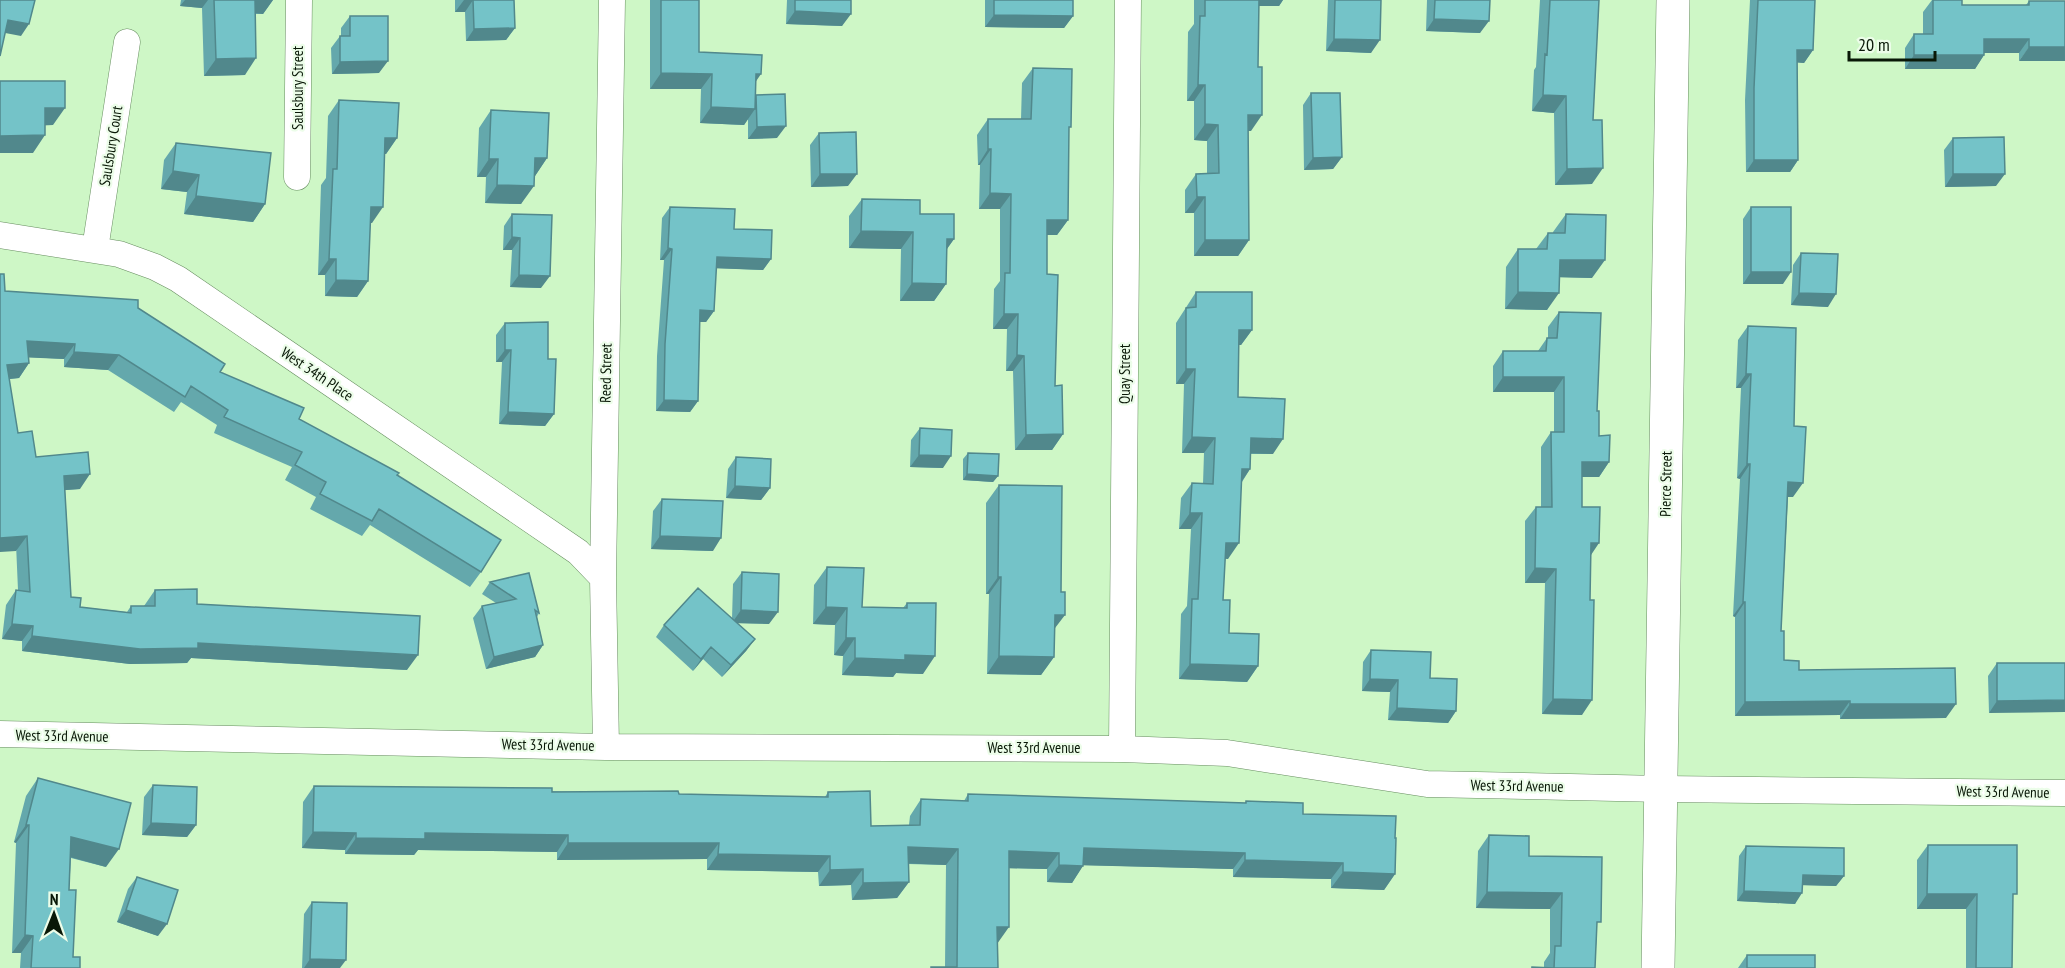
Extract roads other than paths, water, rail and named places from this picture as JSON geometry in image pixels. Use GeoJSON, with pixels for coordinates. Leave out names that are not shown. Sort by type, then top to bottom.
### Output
{"type":"FeatureCollection","features":[{"type":"Feature","properties":{"kind":"street","name":"Saulsbury Street"},"geometry":{"type":"LineString","coordinates":[[297,177],[298,0]]}},
{"type":"Feature","properties":{"kind":"street","name":"Reed Street"},"geometry":{"type":"LineString","coordinates":[[606,747],[603,578],[612,0]]}},
{"type":"Feature","properties":{"kind":"street","name":"Quay Street"},"geometry":{"type":"LineString","coordinates":[[1122,749],[1128,0]]}},
{"type":"Feature","properties":{"kind":"street","name":"Pierce Street"},"geometry":{"type":"LineString","coordinates":[[1659,968],[1672,0]]}},
{"type":"Feature","properties":{"kind":"street","name":"Saulsbury Court"},"geometry":{"type":"LineString","coordinates":[[95,249],[128,42]]}},
{"type":"Feature","properties":{"kind":"street","name":"West 34th Place"},"geometry":{"type":"LineString","coordinates":[[0,236],[119,254],[155,267],[178,279],[578,552],[603,578]]}},
{"type":"Feature","properties":{"kind":"street","name":"West 33rd Avenue"},"geometry":{"type":"LineString","coordinates":[[0,734],[606,747],[1122,749],[1227,753],[1427,784],[2065,793]]}}]}
